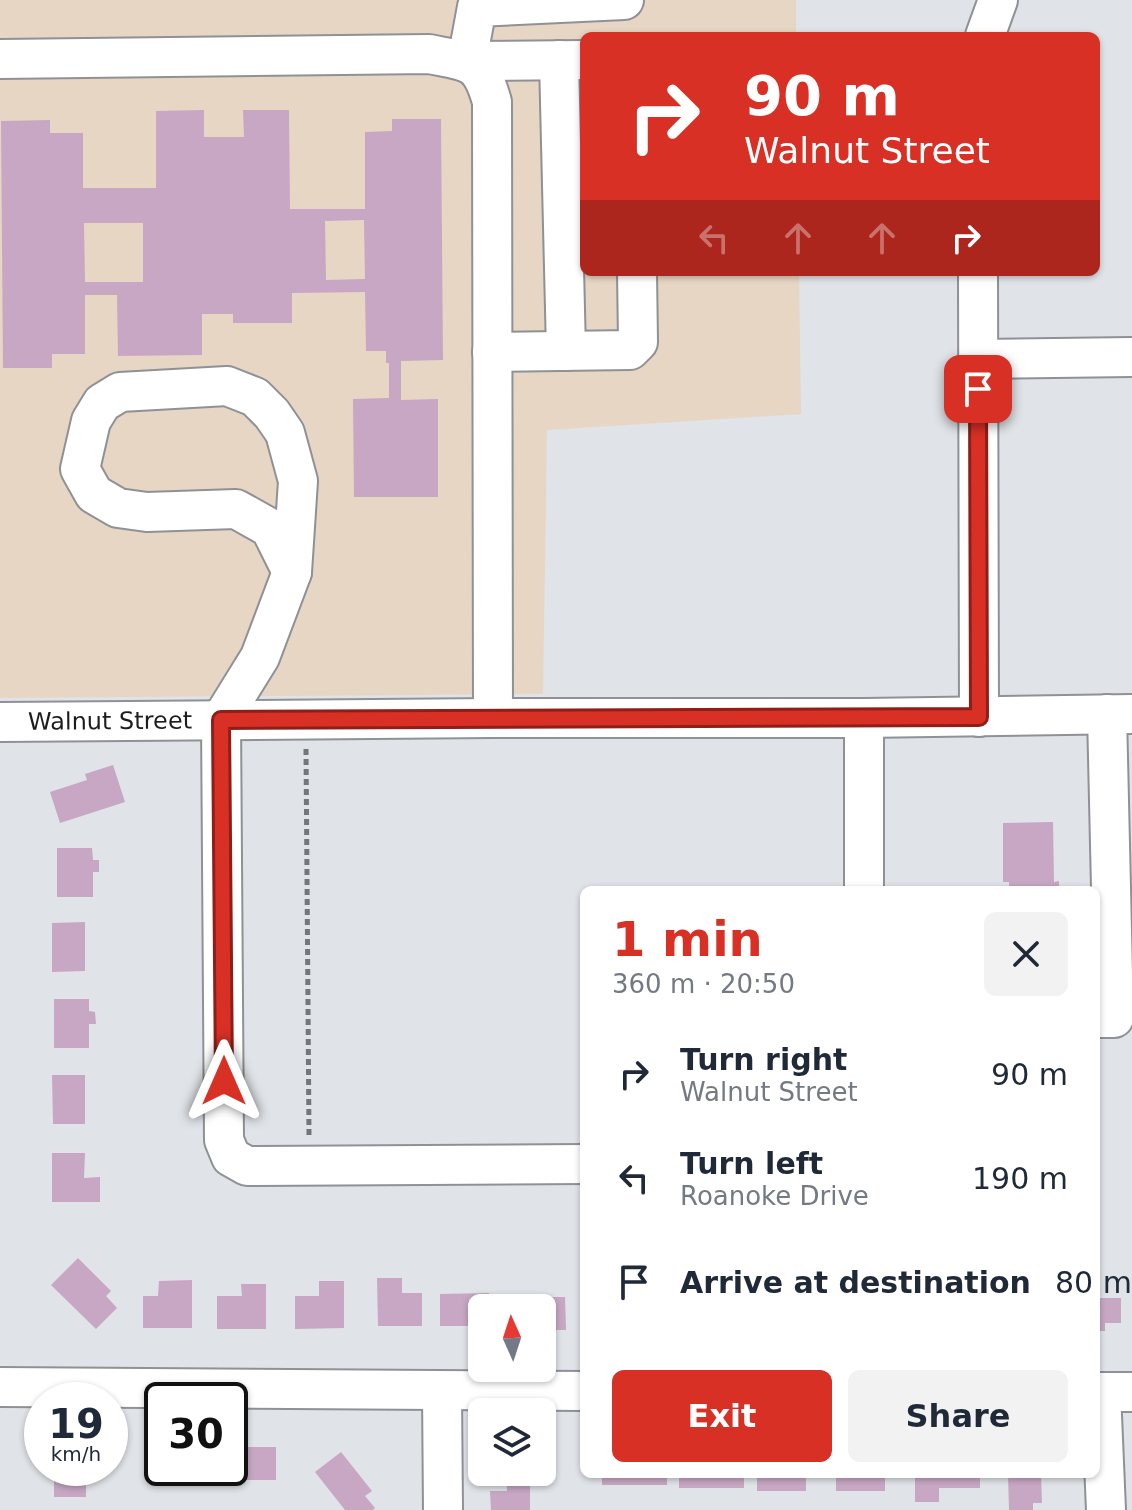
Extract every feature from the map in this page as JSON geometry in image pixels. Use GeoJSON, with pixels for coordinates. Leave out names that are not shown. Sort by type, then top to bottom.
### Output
{"type":"FeatureCollection","features":[{"type":"Feature","properties":{"kind":"street"},"geometry":{"type":"LineString","coordinates":[[467,61],[477,7],[624,0]]}},
{"type":"Feature","properties":{"kind":"street"},"geometry":{"type":"LineString","coordinates":[[986,32],[998,0]]}},
{"type":"Feature","properties":{"kind":"street"},"geometry":{"type":"LineString","coordinates":[[0,59],[429,54],[467,61],[571,60],[566,351]]}},
{"type":"Feature","properties":{"kind":"street"},"geometry":{"type":"LineString","coordinates":[[467,61],[485,78],[492,102],[493,718]]}},
{"type":"Feature","properties":{"kind":"street"},"geometry":{"type":"LineString","coordinates":[[492,352],[630,350],[638,342],[637,276]]}},
{"type":"Feature","properties":{"kind":"street"},"geometry":{"type":"LineString","coordinates":[[978,276],[979,717]]}},
{"type":"Feature","properties":{"kind":"street"},"geometry":{"type":"LineString","coordinates":[[978,359],[1132,357]]}},
{"type":"Feature","properties":{"kind":"street"},"geometry":{"type":"LineString","coordinates":[[292,572],[270,528],[236,509],[147,512],[118,508],[94,494],[80,469],[91,421],[102,403],[120,392],[227,386],[255,397],[285,433],[298,481],[292,572],[260,657],[221,720],[224,1140],[231,1157],[247,1166],[580,1164]]}},
{"type":"Feature","properties":{"kind":"street"},"geometry":{"type":"LineString","coordinates":[[1100,1018],[1114,1018],[1119,714]]}},
{"type":"Feature","properties":{"kind":"street","name":"Walnut Street"},"geometry":{"type":"LineString","coordinates":[[0,722],[1119,714]]}},
{"type":"Feature","properties":{"kind":"street"},"geometry":{"type":"LineString","coordinates":[[864,718],[864,886]]}},
{"type":"Feature","properties":{"kind":"street"},"geometry":{"type":"LineString","coordinates":[[0,1387],[580,1391]]}},
{"type":"Feature","properties":{"kind":"street"},"geometry":{"type":"LineString","coordinates":[[442,1391],[443,1510]]}},
{"type":"Feature","properties":{"kind":"street"},"geometry":{"type":"LineString","coordinates":[[1106,1510],[1110,1392]]}},
{"type":"Feature","properties":{"kind":"path"},"geometry":{"type":"LineString","coordinates":[[306,744],[309,1166]]}},
{"type":"Feature","properties":{"kind":"shaded area"},"geometry":{"type":"Polygon","coordinates":[[[0,0],[796,0],[796,32],[580,32],[580,276],[799,276],[801,414],[547,430],[543,694],[0,698],[0,0]]]}},
{"type":"Feature","properties":{"kind":"building"},"geometry":{"type":"Polygon","coordinates":[[[204,110],[204,137],[244,137],[243,110],[289,110],[290,209],[365,209],[365,132],[392,131],[392,119],[441,119],[443,360],[401,361],[401,400],[438,399],[438,497],[354,497],[353,399],[389,398],[386,351],[366,351],[365,292],[292,293],[292,323],[233,323],[233,314],[202,314],[202,355],[118,356],[117,295],[85,295],[85,354],[52,354],[52,368],[3,368],[1,121],[50,120],[50,133],[83,133],[83,188],[156,188],[156,111],[204,110]],[[364,220],[325,221],[326,280],[365,279],[364,220]],[[84,223],[85,282],[143,282],[143,223],[84,223]]]}},
{"type":"Feature","properties":{"kind":"building"},"geometry":{"type":"Polygon","coordinates":[[[113,765],[125,802],[60,823],[50,792],[87,780],[85,774],[113,765]]]}},
{"type":"Feature","properties":{"kind":"building"},"geometry":{"type":"Polygon","coordinates":[[[1053,822],[1054,882],[1059,881],[1059,886],[1009,886],[1009,882],[1003,882],[1003,823],[1053,822]]]}},
{"type":"Feature","properties":{"kind":"building"},"geometry":{"type":"Polygon","coordinates":[[[57,848],[92,848],[93,860],[99,860],[99,872],[93,872],[93,897],[57,897],[57,848]]]}},
{"type":"Feature","properties":{"kind":"building"},"geometry":{"type":"Polygon","coordinates":[[[85,922],[85,971],[52,972],[52,923],[85,922]]]}},
{"type":"Feature","properties":{"kind":"building"},"geometry":{"type":"Polygon","coordinates":[[[54,999],[89,999],[89,1011],[95,1012],[96,1024],[89,1024],[89,1048],[54,1048],[54,999]]]}},
{"type":"Feature","properties":{"kind":"building"},"geometry":{"type":"Polygon","coordinates":[[[52,1075],[85,1075],[85,1124],[53,1124],[52,1075]]]}},
{"type":"Feature","properties":{"kind":"building"},"geometry":{"type":"Polygon","coordinates":[[[52,1153],[85,1153],[84,1178],[100,1177],[100,1202],[52,1202],[52,1153]]]}},
{"type":"Feature","properties":{"kind":"building"},"geometry":{"type":"Polygon","coordinates":[[[78,1258],[111,1291],[106,1296],[117,1308],[96,1329],[51,1285],[78,1258]]]}},
{"type":"Feature","properties":{"kind":"building"},"geometry":{"type":"Polygon","coordinates":[[[377,1278],[402,1278],[402,1293],[422,1293],[422,1326],[378,1326],[377,1278]]]}},
{"type":"Feature","properties":{"kind":"building"},"geometry":{"type":"Polygon","coordinates":[[[192,1280],[192,1328],[143,1328],[143,1296],[158,1296],[159,1281],[192,1280]]]}},
{"type":"Feature","properties":{"kind":"building"},"geometry":{"type":"Polygon","coordinates":[[[319,1281],[344,1281],[344,1328],[295,1329],[295,1296],[319,1296],[319,1281]]]}},
{"type":"Feature","properties":{"kind":"building"},"geometry":{"type":"Polygon","coordinates":[[[241,1284],[266,1284],[266,1329],[217,1329],[217,1296],[242,1296],[241,1284]]]}},
{"type":"Feature","properties":{"kind":"building"},"geometry":{"type":"Polygon","coordinates":[[[489,1293],[489,1294],[468,1294],[468,1326],[440,1326],[440,1294],[489,1293]]]}},
{"type":"Feature","properties":{"kind":"building"},"geometry":{"type":"Polygon","coordinates":[[[556,1297],[565,1297],[566,1330],[556,1330],[556,1297]]]}},
{"type":"Feature","properties":{"kind":"building"},"geometry":{"type":"Polygon","coordinates":[[[1100,1298],[1121,1298],[1121,1323],[1105,1323],[1105,1331],[1100,1331],[1100,1298]]]}},
{"type":"Feature","properties":{"kind":"building"},"geometry":{"type":"Polygon","coordinates":[[[248,1447],[276,1447],[276,1480],[248,1480],[248,1447]]]}},
{"type":"Feature","properties":{"kind":"building"},"geometry":{"type":"Polygon","coordinates":[[[341,1452],[372,1491],[365,1496],[375,1508],[373,1510],[345,1510],[315,1472],[341,1452]]]}},
{"type":"Feature","properties":{"kind":"building"},"geometry":{"type":"Polygon","coordinates":[[[602,1478],[667,1478],[667,1485],[602,1485],[602,1478]]]}},
{"type":"Feature","properties":{"kind":"building"},"geometry":{"type":"Polygon","coordinates":[[[679,1478],[744,1478],[744,1488],[679,1488],[679,1478]]]}},
{"type":"Feature","properties":{"kind":"building"},"geometry":{"type":"Polygon","coordinates":[[[757,1478],[806,1478],[806,1491],[757,1491],[757,1478]]]}},
{"type":"Feature","properties":{"kind":"building"},"geometry":{"type":"Polygon","coordinates":[[[836,1478],[885,1478],[885,1491],[836,1491],[836,1478]]]}},
{"type":"Feature","properties":{"kind":"building"},"geometry":{"type":"Polygon","coordinates":[[[915,1478],[980,1478],[980,1488],[939,1488],[939,1502],[915,1502],[915,1478]]]}},
{"type":"Feature","properties":{"kind":"building"},"geometry":{"type":"Polygon","coordinates":[[[1008,1478],[1041,1478],[1042,1503],[1033,1503],[1033,1510],[1009,1510],[1008,1478]]]}},
{"type":"Feature","properties":{"kind":"building"},"geometry":{"type":"Polygon","coordinates":[[[54,1486],[86,1486],[86,1497],[54,1497],[54,1486]]]}},
{"type":"Feature","properties":{"kind":"building"},"geometry":{"type":"Polygon","coordinates":[[[507,1486],[530,1486],[530,1510],[491,1510],[490,1491],[507,1491],[507,1486]]]}},
{"type":"Feature","properties":{"kind":"route"},"geometry":{"type":"LineString","coordinates":[[224,1081],[221,720],[979,717],[978,389]]}}]}
